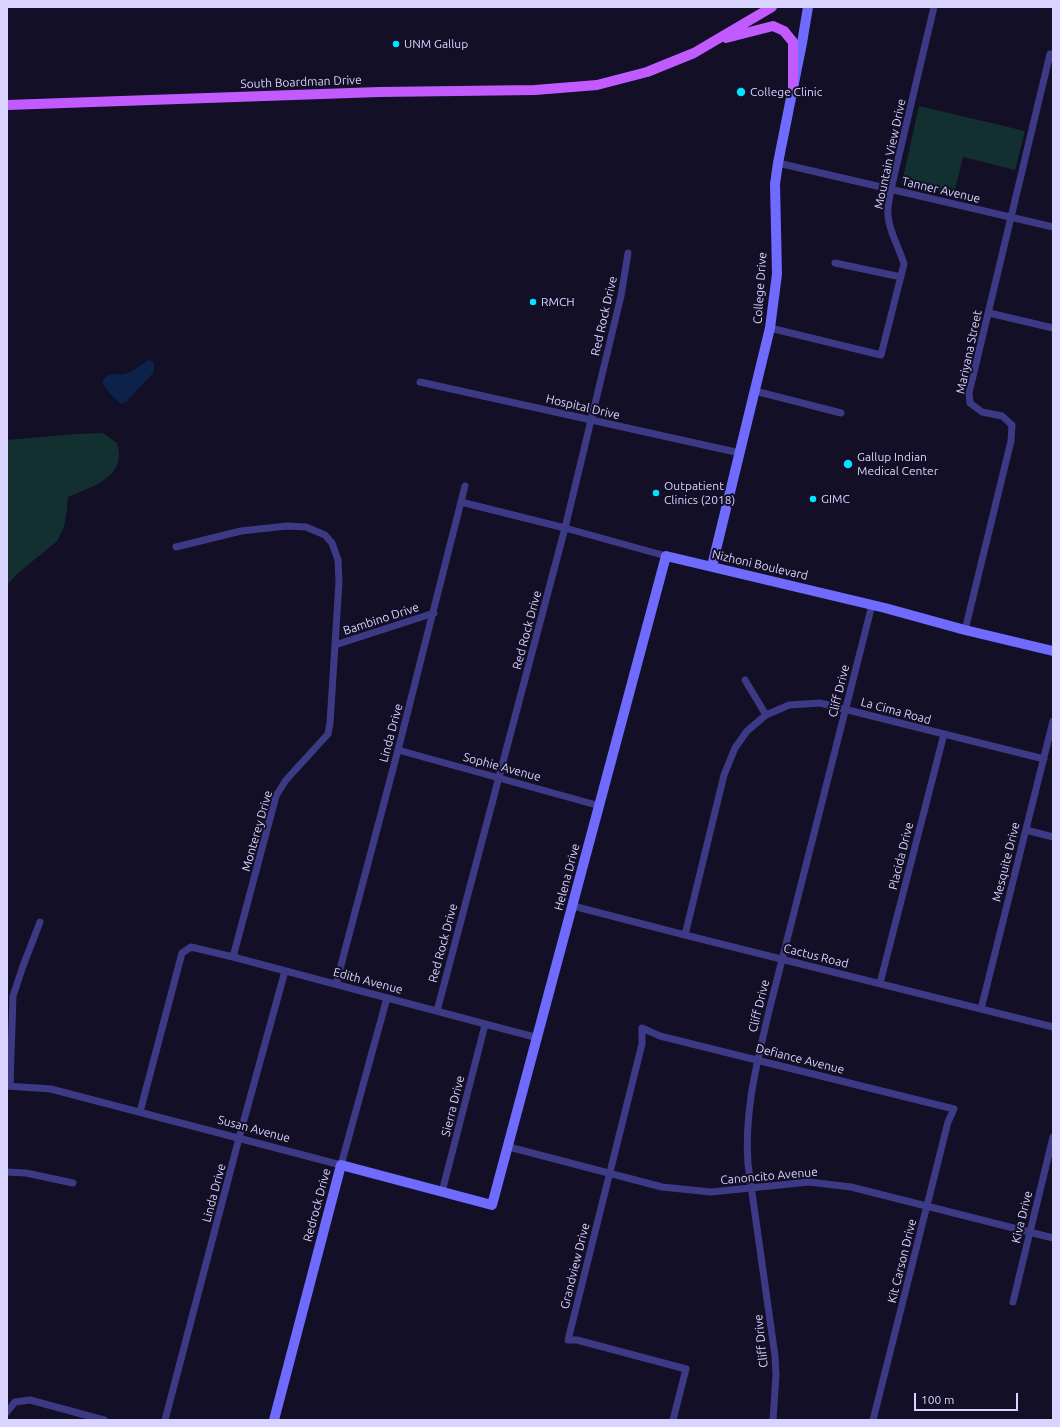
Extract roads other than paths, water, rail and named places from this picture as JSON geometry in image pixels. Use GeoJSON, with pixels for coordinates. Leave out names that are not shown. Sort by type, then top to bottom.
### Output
{"type":"FeatureCollection","features":[{"type":"Feature","properties":{"kind":"main road","name":"South Boardman Drive"},"geometry":{"type":"LineString","coordinates":[[7,105],[379,92],[535,90],[597,85],[647,72],[694,53],[772,7]]}},
{"type":"Feature","properties":{"kind":"main road","name":"College Drive"},"geometry":{"type":"LineString","coordinates":[[712,566],[770,328],[776,274],[775,184],[808,7]]}},
{"type":"Feature","properties":{"kind":"main road"},"geometry":{"type":"LineString","coordinates":[[714,41],[773,26],[784,31],[793,42],[793,87]]}},
{"type":"Feature","properties":{"kind":"main road","name":"Nizhoni Boulevard"},"geometry":{"type":"LineString","coordinates":[[666,556],[872,605],[965,630],[1053,651]]}},
{"type":"Feature","properties":{"kind":"main road","name":"Helena Drive"},"geometry":{"type":"LineString","coordinates":[[492,1205],[509,1147],[666,556]]}},
{"type":"Feature","properties":{"kind":"main road","name":"Susan Avenue"},"geometry":{"type":"LineString","coordinates":[[341,1165],[492,1205]]}},
{"type":"Feature","properties":{"kind":"main road","name":"Redrock Drive"},"geometry":{"type":"LineString","coordinates":[[274,1420],[341,1165]]}},
{"type":"Feature","properties":{"kind":"street","name":"Mountain View Drive"},"geometry":{"type":"LineString","coordinates":[[770,328],[881,355],[904,264],[901,253],[890,229],[888,214],[891,189],[934,7]]}},
{"type":"Feature","properties":{"kind":"street","name":"Mariyana Street"},"geometry":{"type":"LineString","coordinates":[[965,630],[1011,441],[1012,425],[1002,416],[982,412],[970,403],[969,393],[1050,54]]}},
{"type":"Feature","properties":{"kind":"street","name":"Tanner Avenue"},"geometry":{"type":"LineString","coordinates":[[778,163],[1053,227]]}},
{"type":"Feature","properties":{"kind":"street","name":"Red Rock Drive"},"geometry":{"type":"LineString","coordinates":[[437,1011],[565,528],[621,296],[628,253]]}},
{"type":"Feature","properties":{"kind":"street"},"geometry":{"type":"LineString","coordinates":[[835,262],[900,277]]}},
{"type":"Feature","properties":{"kind":"street"},"geometry":{"type":"LineString","coordinates":[[989,313],[1053,328]]}},
{"type":"Feature","properties":{"kind":"street","name":"Hospital Drive"},"geometry":{"type":"LineString","coordinates":[[420,382],[740,453]]}},
{"type":"Feature","properties":{"kind":"street"},"geometry":{"type":"LineString","coordinates":[[755,391],[840,413]]}},
{"type":"Feature","properties":{"kind":"street","name":"Linda Drive"},"geometry":{"type":"LineString","coordinates":[[336,984],[434,613],[465,486]]}},
{"type":"Feature","properties":{"kind":"street","name":"Nizhoni Boulevard"},"geometry":{"type":"LineString","coordinates":[[461,502],[565,528],[666,556]]}},
{"type":"Feature","properties":{"kind":"street","name":"Monterey Drive"},"geometry":{"type":"LineString","coordinates":[[176,547],[242,531],[287,526],[306,527],[325,535],[332,543],[338,560],[339,582],[330,723],[328,734],[286,780],[276,796],[233,957]]}},
{"type":"Feature","properties":{"kind":"street","name":"Cliff Drive"},"geometry":{"type":"LineString","coordinates":[[773,1420],[776,1375],[775,1356],[748,1164],[747,1127],[751,1091],[757,1060],[872,605]]}},
{"type":"Feature","properties":{"kind":"street","name":"Bambino Drive"},"geometry":{"type":"LineString","coordinates":[[335,645],[434,613]]}},
{"type":"Feature","properties":{"kind":"street"},"geometry":{"type":"LineString","coordinates":[[745,680],[766,715]]}},
{"type":"Feature","properties":{"kind":"street","name":"La Cima Road"},"geometry":{"type":"LineString","coordinates":[[685,935],[724,775],[735,748],[747,731],[766,715],[789,705],[820,703],[1044,758]]}},
{"type":"Feature","properties":{"kind":"street","name":"Mesquite Drive"},"geometry":{"type":"LineString","coordinates":[[981,1009],[1053,721]]}},
{"type":"Feature","properties":{"kind":"street","name":"Placida Drive"},"geometry":{"type":"LineString","coordinates":[[880,984],[944,734]]}},
{"type":"Feature","properties":{"kind":"street","name":"Sophie Avenue"},"geometry":{"type":"LineString","coordinates":[[398,750],[600,806]]}},
{"type":"Feature","properties":{"kind":"street"},"geometry":{"type":"LineString","coordinates":[[1026,830],[1053,837]]}},
{"type":"Feature","properties":{"kind":"street","name":"Cactus Road"},"geometry":{"type":"LineString","coordinates":[[573,906],[1053,1027]]}},
{"type":"Feature","properties":{"kind":"street"},"geometry":{"type":"LineString","coordinates":[[9,1086],[13,996],[40,922]]}},
{"type":"Feature","properties":{"kind":"street","name":"Edith Avenue"},"geometry":{"type":"LineString","coordinates":[[140,1112],[182,953],[191,947],[538,1038]]}},
{"type":"Feature","properties":{"kind":"street","name":"Linda Drive"},"geometry":{"type":"LineString","coordinates":[[165,1420],[239,1138],[285,971]]}},
{"type":"Feature","properties":{"kind":"street","name":"Redrock Drive"},"geometry":{"type":"LineString","coordinates":[[341,1165],[387,998]]}},
{"type":"Feature","properties":{"kind":"street","name":"Sierra Drive"},"geometry":{"type":"LineString","coordinates":[[442,1192],[485,1025]]}},
{"type":"Feature","properties":{"kind":"street","name":"Defiance Avenue"},"geometry":{"type":"LineString","coordinates":[[642,1028],[660,1036],[954,1109]]}},
{"type":"Feature","properties":{"kind":"street","name":"Grandview Drive"},"geometry":{"type":"LineString","coordinates":[[642,1028],[642,1044],[568,1340],[577,1340],[686,1369],[673,1420]]}},
{"type":"Feature","properties":{"kind":"street","name":"Susan Avenue"},"geometry":{"type":"LineString","coordinates":[[9,1086],[51,1090],[341,1165]]}},
{"type":"Feature","properties":{"kind":"street","name":"Kit Carson Drive"},"geometry":{"type":"LineString","coordinates":[[873,1420],[948,1122],[954,1109]]}},
{"type":"Feature","properties":{"kind":"street","name":"Kiva Drive"},"geometry":{"type":"LineString","coordinates":[[1013,1302],[1053,1137]]}},
{"type":"Feature","properties":{"kind":"street","name":"Canoncito Avenue"},"geometry":{"type":"LineString","coordinates":[[509,1147],[662,1187],[711,1192],[808,1182],[820,1182],[851,1187],[1053,1238]]}},
{"type":"Feature","properties":{"kind":"street"},"geometry":{"type":"LineString","coordinates":[[7,1172],[26,1173],[74,1183]]}},
{"type":"Feature","properties":{"kind":"street"},"geometry":{"type":"LineString","coordinates":[[7,1412],[15,1402],[30,1400],[104,1420]]}},
{"type":"Feature","properties":{"kind":"water"},"geometry":{"type":"Polygon","coordinates":[[[149,360],[154,362],[154,372],[126,402],[121,404],[110,394],[102,382],[109,375],[127,373],[149,360]]]}},
{"type":"Feature","properties":{"kind":"place","name":"UNM Gallup"},"geometry":{"type":"Point","coordinates":[396,44]}},
{"type":"Feature","properties":{"kind":"place","name":"College Clinic"},"geometry":{"type":"Point","coordinates":[741,92]}},
{"type":"Feature","properties":{"kind":"place","name":"RMCH"},"geometry":{"type":"Point","coordinates":[533,302]}},
{"type":"Feature","properties":{"kind":"place","name":"Gallup Indian Medical Center"},"geometry":{"type":"Point","coordinates":[848,464]}},
{"type":"Feature","properties":{"kind":"place","name":"Outpatient Clinics (2018)"},"geometry":{"type":"Point","coordinates":[656,493]}},
{"type":"Feature","properties":{"kind":"place","name":"GIMC"},"geometry":{"type":"Point","coordinates":[813,499]}}]}
